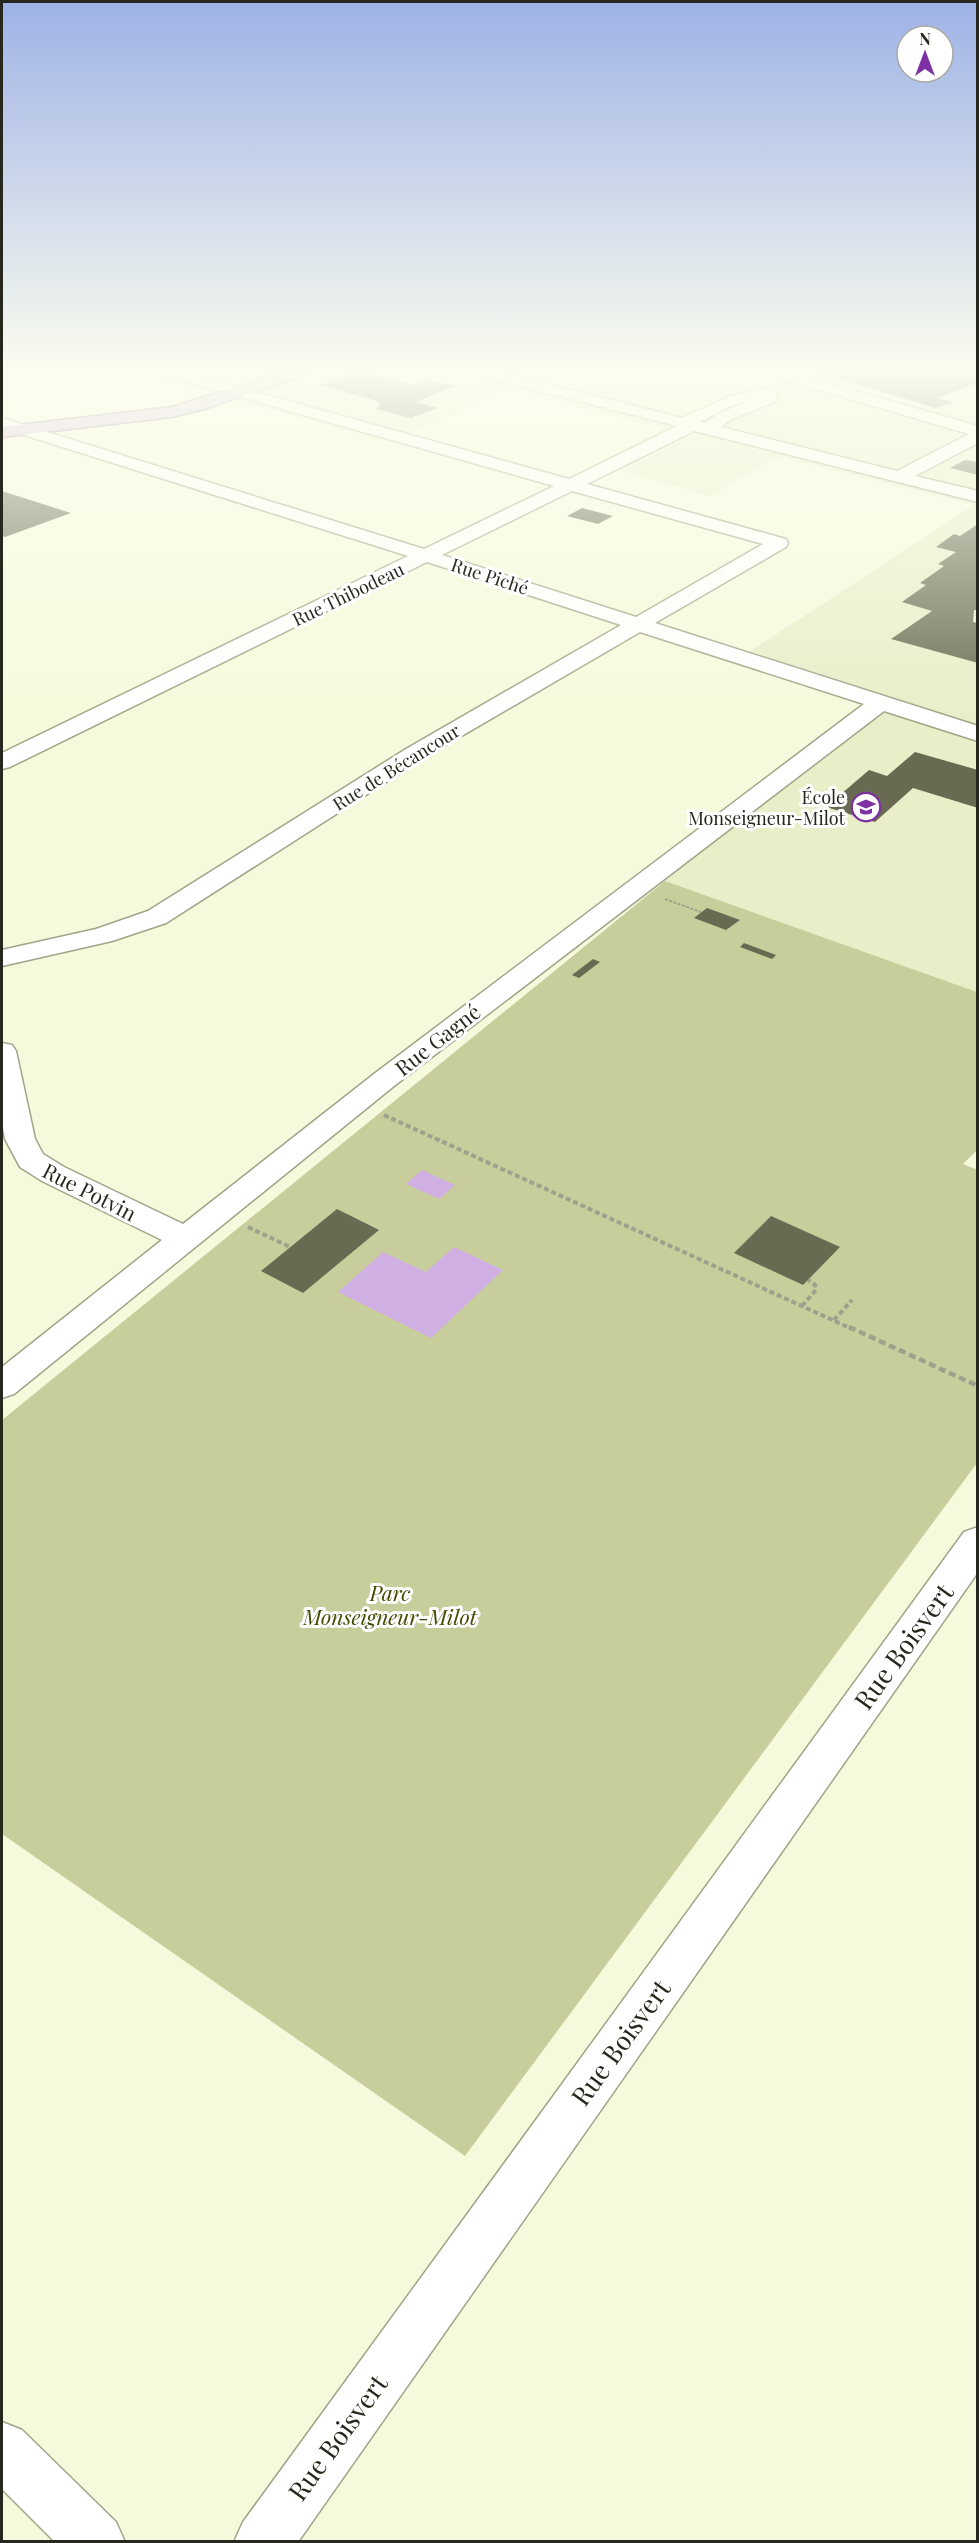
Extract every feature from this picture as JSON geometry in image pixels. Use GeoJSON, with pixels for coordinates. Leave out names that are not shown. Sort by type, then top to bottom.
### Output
{"type":"FeatureCollection","features":[{"type":"Feature","properties":{"kind":"street","name":"Rue Piché"},"geometry":{"type":"LineString","coordinates":[[209,488],[978,734]]}},
{"type":"Feature","properties":{"kind":"street","name":"Rue Thibodeau"},"geometry":{"type":"LineString","coordinates":[[2,762],[566,488]]}},
{"type":"Feature","properties":{"kind":"street","name":"Rue de Bécancour"},"geometry":{"type":"LineString","coordinates":[[2,958],[103,935],[157,917],[414,754],[779,543],[575,488]]}},
{"type":"Feature","properties":{"kind":"street"},"geometry":{"type":"LineString","coordinates":[[942,488],[978,497]]}},
{"type":"Feature","properties":{"kind":"street","name":"Rue Gagné"},"geometry":{"type":"LineString","coordinates":[[2,1385],[483,1004],[880,703]]}},
{"type":"Feature","properties":{"kind":"street","name":"Rue Potvin"},"geometry":{"type":"LineString","coordinates":[[2,1051],[20,1139],[31,1160],[53,1174],[187,1239]]}},
{"type":"Feature","properties":{"kind":"street","name":"Rue Boisvert"},"geometry":{"type":"LineString","coordinates":[[262,2541],[978,1542]]}},
{"type":"Feature","properties":{"kind":"street"},"geometry":{"type":"LineString","coordinates":[[2,2450],[96,2541]]}},
{"type":"Feature","properties":{"kind":"path"},"geometry":{"type":"LineString","coordinates":[[356,1103],[978,1386]]}},
{"type":"Feature","properties":{"kind":"path"},"geometry":{"type":"LineString","coordinates":[[219,1213],[290,1247]]}},
{"type":"Feature","properties":{"kind":"path"},"geometry":{"type":"LineString","coordinates":[[802,1306],[816,1290],[815,1285],[808,1280]]}},
{"type":"Feature","properties":{"kind":"path"},"geometry":{"type":"LineString","coordinates":[[834,1320],[852,1300]]}},
{"type":"Feature","properties":{"kind":"shaded area","name":"École Monseigneur-Milot"},"geometry":{"type":"Polygon","coordinates":[[[681,488],[724,488],[709,496],[681,488]]]}},
{"type":"Feature","properties":{"kind":"shaded area","name":"École Monseigneur-Milot"},"geometry":{"type":"Polygon","coordinates":[[[903,488],[977,488],[977,992],[665,881],[880,704],[740,658],[974,505],[903,488]]]}},
{"type":"Feature","properties":{"kind":"shaded area"},"geometry":{"type":"Polygon","coordinates":[[[422,1170],[455,1185],[439,1199],[406,1184],[422,1170]]]}},
{"type":"Feature","properties":{"kind":"shaded area"},"geometry":{"type":"Polygon","coordinates":[[[454,1247],[503,1270],[431,1338],[338,1292],[383,1252],[426,1272],[454,1247]]]}},
{"type":"Feature","properties":{"kind":"green space","name":"Parc Monseigneur-Milot"},"geometry":{"type":"Polygon","coordinates":[[[665,881],[977,992],[977,1150],[963,1164],[978,1170],[977,1463],[465,2156],[2,1834],[2,1420],[665,881]]]}},
{"type":"Feature","properties":{"kind":"building"},"geometry":{"type":"Polygon","coordinates":[[[2,491],[71,513],[5,537],[2,536],[2,491]]]}},
{"type":"Feature","properties":{"kind":"building"},"geometry":{"type":"Polygon","coordinates":[[[582,508],[613,516],[598,524],[567,516],[582,508]]]}},
{"type":"Feature","properties":{"kind":"building"},"geometry":{"type":"Polygon","coordinates":[[[978,524],[978,610],[974,610],[973,622],[978,623],[978,663],[891,639],[932,611],[902,602],[926,585],[920,583],[944,566],[938,564],[956,552],[936,547],[954,534],[960,536],[978,524]]]}},
{"type":"Feature","properties":{"kind":"building"},"geometry":{"type":"Polygon","coordinates":[[[915,752],[978,770],[978,808],[913,788],[875,822],[826,807],[869,770],[887,776],[915,752]]]}},
{"type":"Feature","properties":{"kind":"building"},"geometry":{"type":"Polygon","coordinates":[[[707,908],[740,920],[726,930],[694,918],[707,908]]]}},
{"type":"Feature","properties":{"kind":"building"},"geometry":{"type":"Polygon","coordinates":[[[744,943],[776,955],[772,959],[740,947],[744,943]]]}},
{"type":"Feature","properties":{"kind":"building"},"geometry":{"type":"Polygon","coordinates":[[[593,959],[600,962],[579,978],[572,975],[593,959]]]}},
{"type":"Feature","properties":{"kind":"building"},"geometry":{"type":"Polygon","coordinates":[[[337,1209],[379,1230],[303,1293],[261,1271],[337,1209]]]}},
{"type":"Feature","properties":{"kind":"building"},"geometry":{"type":"Polygon","coordinates":[[[771,1216],[840,1247],[803,1285],[734,1253],[771,1216]]]}},
{"type":"Feature","properties":{"kind":"place","name":"École Monseigneur-Milot"},"geometry":{"type":"Point","coordinates":[866,807]}}]}
